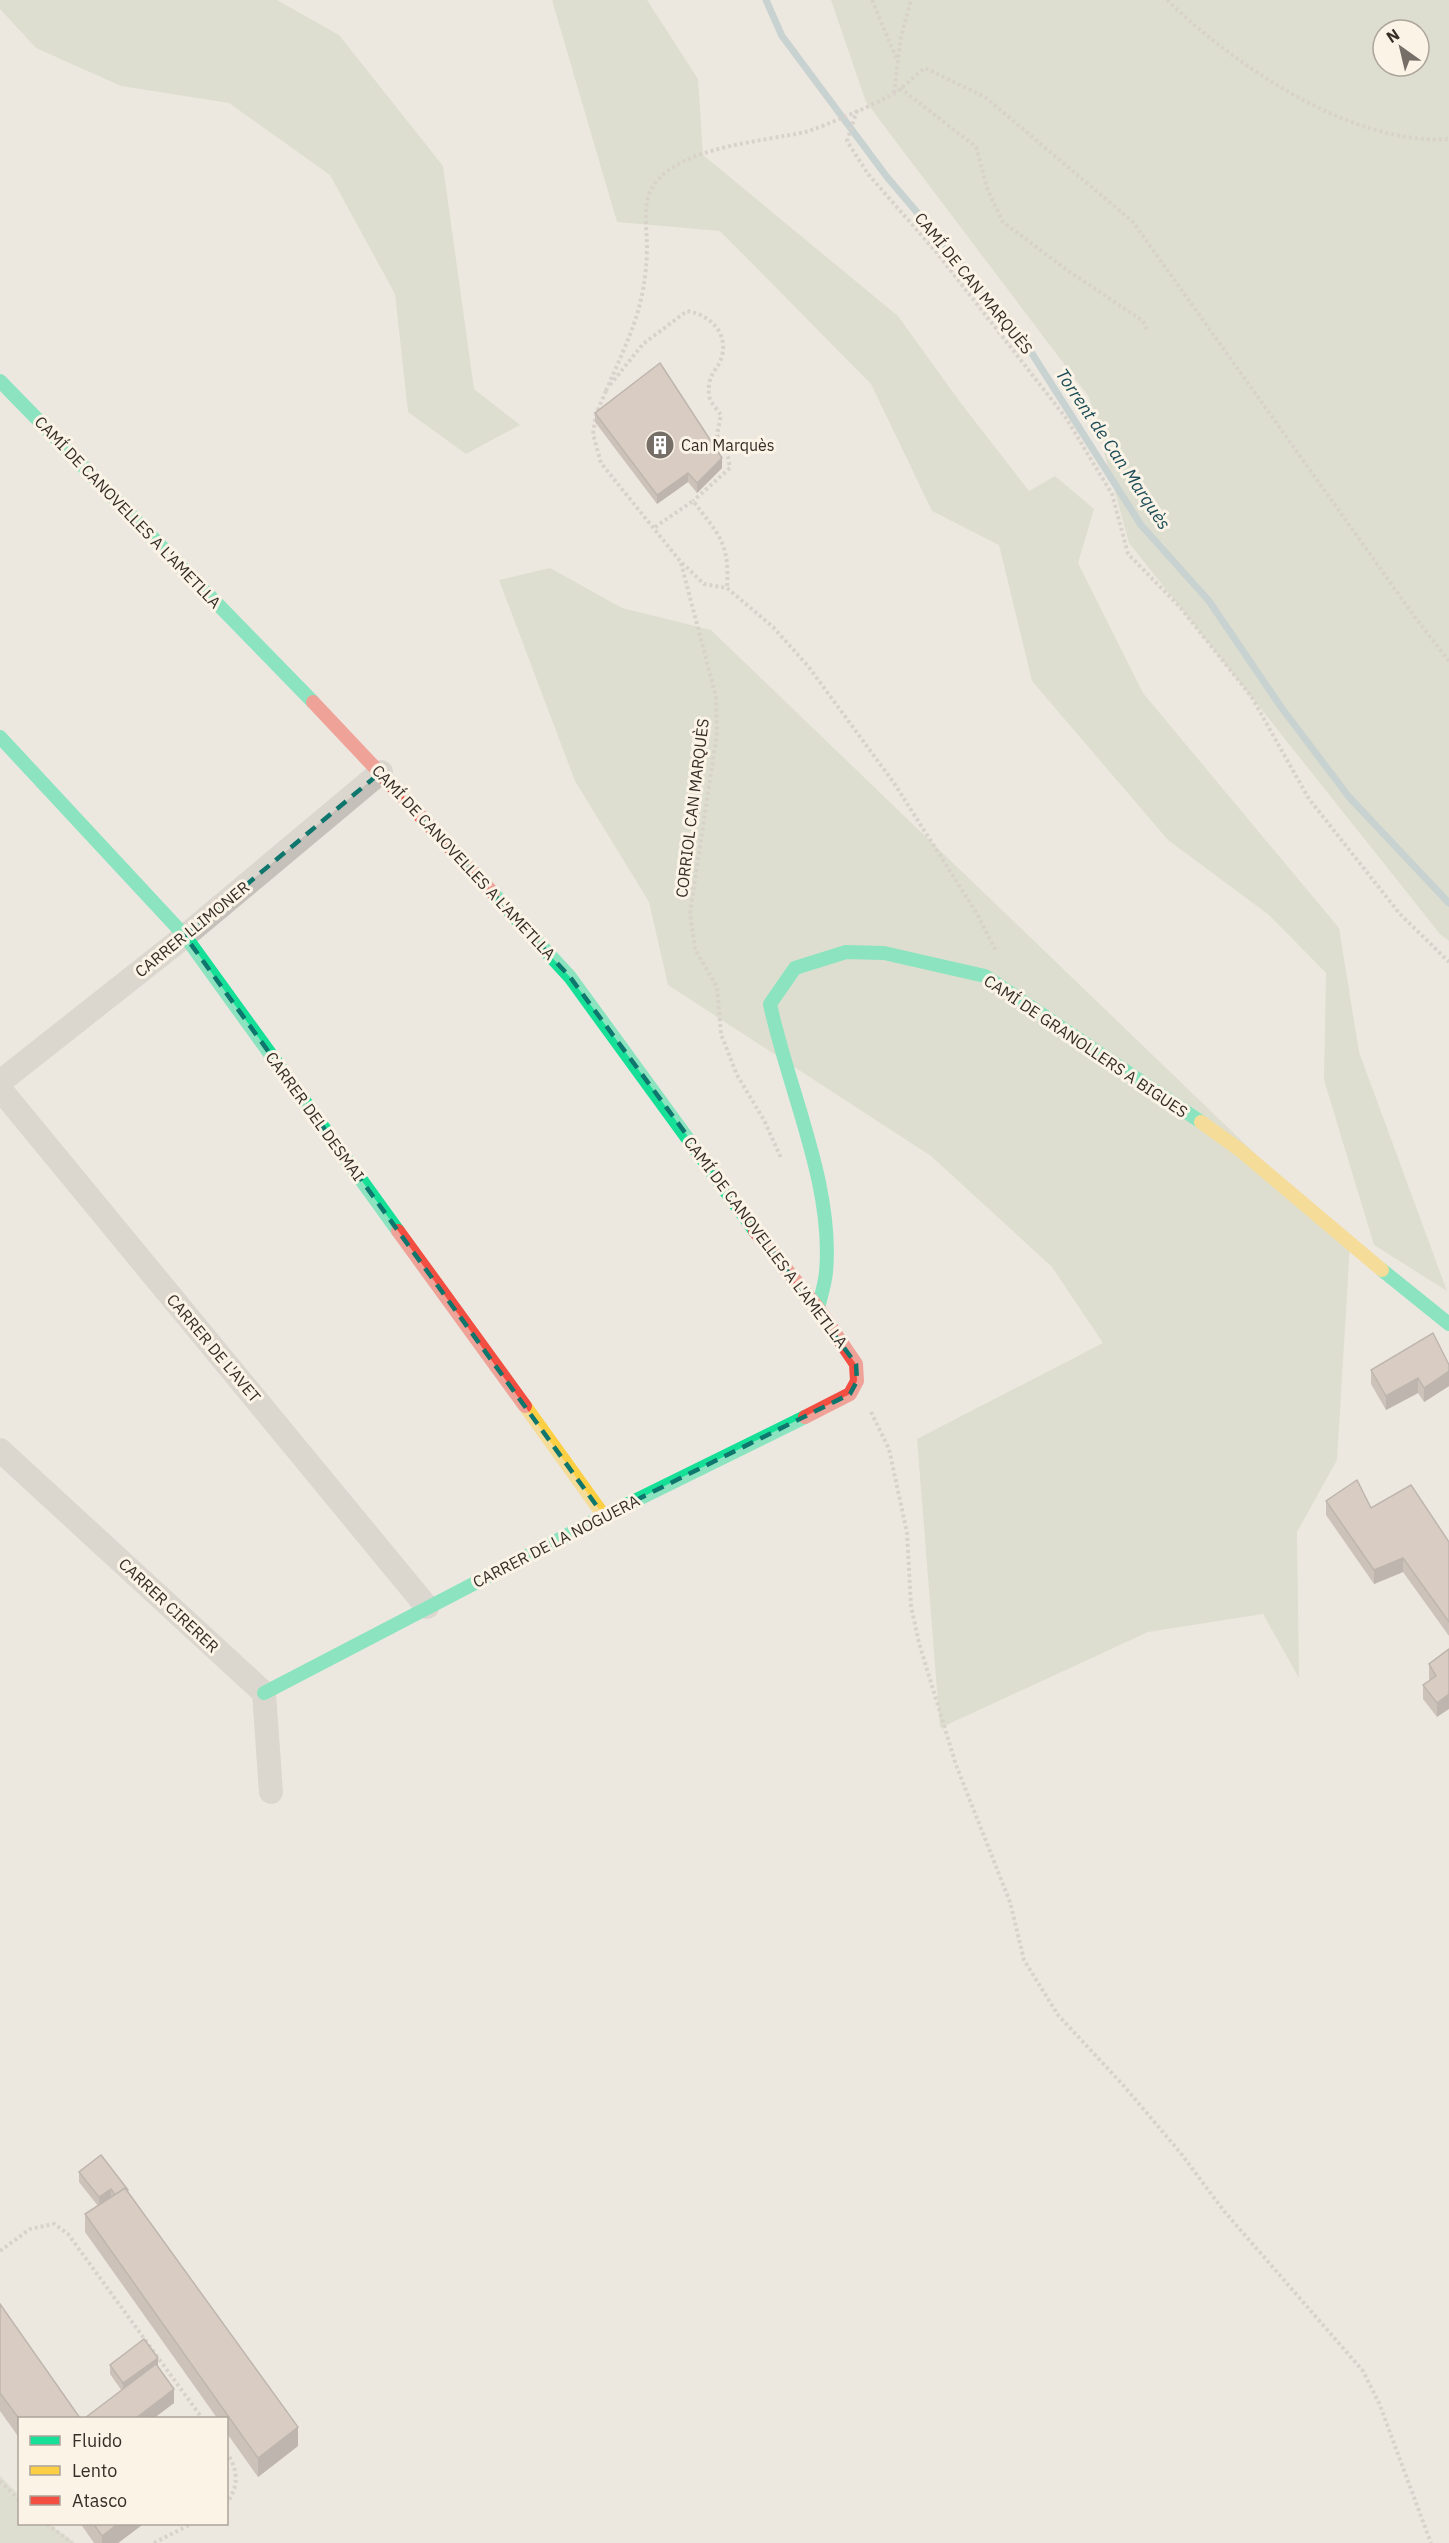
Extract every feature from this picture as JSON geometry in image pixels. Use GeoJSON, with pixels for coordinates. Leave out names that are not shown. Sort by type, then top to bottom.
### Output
{"type":"FeatureCollection","features":[{"type":"Feature","properties":{"kind":"street","name":"CAMÍ DE CANOVELLES A L'AMETLLA"},"geometry":{"type":"LineString","coordinates":[[0,381],[381,772],[570,977],[773,1256],[818,1308],[856,1364],[857,1381]]}},
{"type":"Feature","properties":{"kind":"street","name":"CARRER DEL DESMAI"},"geometry":{"type":"LineString","coordinates":[[0,737],[185,936],[604,1516]]}},
{"type":"Feature","properties":{"kind":"street","name":"CARRER LLIMONER"},"geometry":{"type":"LineString","coordinates":[[0,1082],[185,936],[381,772]]}},
{"type":"Feature","properties":{"kind":"street","name":"CAMÍ DE GRANOLLERS A BIGUES"},"geometry":{"type":"LineString","coordinates":[[818,1308],[826,1285],[828,1239],[817,1186],[776,1041],[770,1004],[795,968],[846,952],[884,954],[985,976],[1152,1087],[1240,1150],[1350,1245],[1449,1324]]}},
{"type":"Feature","properties":{"kind":"street","name":"CARRER DE L'AVET"},"geometry":{"type":"LineString","coordinates":[[0,1089],[427,1607]]}},
{"type":"Feature","properties":{"kind":"street","name":"CARRER DE LA NOGUERA"},"geometry":{"type":"LineString","coordinates":[[264,1693],[604,1516],[850,1394],[857,1381]]}},
{"type":"Feature","properties":{"kind":"street","name":"CARRER CIRERER"},"geometry":{"type":"LineString","coordinates":[[0,1450],[264,1693]]}},
{"type":"Feature","properties":{"kind":"street"},"geometry":{"type":"LineString","coordinates":[[264,1693],[271,1792]]}},
{"type":"Feature","properties":{"kind":"path"},"geometry":{"type":"LineString","coordinates":[[872,0],[898,61]]}},
{"type":"Feature","properties":{"kind":"path"},"geometry":{"type":"LineString","coordinates":[[893,94],[911,0]]}},
{"type":"Feature","properties":{"kind":"path"},"geometry":{"type":"LineString","coordinates":[[1167,0],[1198,30],[1261,77],[1343,119],[1422,141],[1449,139]]}},
{"type":"Feature","properties":{"kind":"path"},"geometry":{"type":"LineString","coordinates":[[1001,960],[976,912],[894,783],[808,666],[773,627],[727,588],[704,584],[680,561],[655,527],[601,463],[593,434],[596,414],[640,313],[646,283],[647,205],[652,186],[669,170],[702,154],[740,143],[807,132],[893,94],[925,68],[985,97],[1133,222],[1416,620],[1449,661]]}},
{"type":"Feature","properties":{"kind":"path"},"geometry":{"type":"LineString","coordinates":[[900,88],[976,147],[988,191],[1003,222],[1067,270],[1143,321],[1148,332]]}},
{"type":"Feature","properties":{"kind":"path","name":"CAMÍ DE CAN MARQUÈS"},"geometry":{"type":"LineString","coordinates":[[857,109],[847,141],[868,174],[937,253],[1066,418],[1112,494],[1128,554],[1179,606],[1251,696],[1316,808],[1400,914],[1449,962]]}},
{"type":"Feature","properties":{"kind":"path"},"geometry":{"type":"LineString","coordinates":[[606,391],[643,344],[687,311],[703,313],[714,323],[721,340],[722,357],[711,373],[709,397],[721,415],[717,435],[728,456],[730,468],[693,501],[655,527]]}},
{"type":"Feature","properties":{"kind":"path"},"geometry":{"type":"LineString","coordinates":[[693,501],[719,534],[729,560],[727,588]]}},
{"type":"Feature","properties":{"kind":"path","name":"CORRIOL CAN MARQUÈS"},"geometry":{"type":"LineString","coordinates":[[680,561],[716,698],[717,733],[690,914],[695,949],[717,987],[721,1034],[737,1075],[764,1120],[783,1165]]}},
{"type":"Feature","properties":{"kind":"path"},"geometry":{"type":"LineString","coordinates":[[857,1381],[889,1449],[907,1533],[911,1606],[919,1643],[956,1764],[1010,1902],[1024,1960],[1058,2015],[1123,2085],[1179,2151],[1224,2211],[1363,2371],[1379,2403],[1431,2543]]}},
{"type":"Feature","properties":{"kind":"path"},"geometry":{"type":"LineString","coordinates":[[0,2251],[30,2229],[54,2224],[68,2234],[201,2417]]}},
{"type":"Feature","properties":{"kind":"path"},"geometry":{"type":"LineString","coordinates":[[228,2455],[236,2465],[236,2490],[228,2501]]}},
{"type":"Feature","properties":{"kind":"path"},"geometry":{"type":"LineString","coordinates":[[0,2481],[18,2499]]}},
{"type":"Feature","properties":{"kind":"path"},"geometry":{"type":"LineString","coordinates":[[50,2525],[72,2543]]}},
{"type":"Feature","properties":{"kind":"path"},"geometry":{"type":"LineString","coordinates":[[154,2543],[186,2525]]}},
{"type":"Feature","properties":{"kind":"highlighted area"},"geometry":{"type":"Polygon","coordinates":[[[381,772],[570,977],[856,1364],[857,1381],[850,1394],[604,1516],[185,936],[381,772]]]}},
{"type":"Feature","properties":{"kind":"green space"},"geometry":{"type":"Polygon","coordinates":[[[0,0],[277,0],[339,35],[443,166],[474,389],[520,425],[466,454],[408,412],[395,294],[330,175],[229,103],[121,86],[36,48],[0,9],[0,0]]]}},
{"type":"Feature","properties":{"kind":"green space"},"geometry":{"type":"Polygon","coordinates":[[[552,0],[647,0],[698,79],[703,155],[898,316],[960,402],[1029,491],[1055,476],[1094,509],[1078,563],[1143,693],[1339,928],[1359,1052],[1447,1291],[1374,1245],[1324,1080],[1326,973],[1269,915],[1168,840],[1032,681],[999,545],[932,511],[871,384],[720,231],[617,222],[552,0]]]}},
{"type":"Feature","properties":{"kind":"green space"},"geometry":{"type":"Polygon","coordinates":[[[831,0],[1449,0],[1449,941],[1440,934],[1129,543],[1089,397],[866,102],[831,0]]]}},
{"type":"Feature","properties":{"kind":"green space"},"geometry":{"type":"Polygon","coordinates":[[[550,568],[622,608],[711,630],[1350,1245],[1337,1460],[1297,1532],[1299,1678],[1263,1614],[1148,1632],[940,1728],[917,1439],[1103,1343],[1052,1267],[931,1156],[668,985],[649,902],[575,781],[499,580],[550,568]]]}},
{"type":"Feature","properties":{"kind":"green space"},"geometry":{"type":"Polygon","coordinates":[[[0,2476],[18,2494],[18,2525],[50,2525],[75,2543],[0,2543],[0,2476]]]}},
{"type":"Feature","properties":{"kind":"building","name":"Can Marquès"},"geometry":{"type":"Polygon","coordinates":[[[660,363],[722,458],[697,483],[688,473],[657,495],[595,413],[660,363]]]}},
{"type":"Feature","properties":{"kind":"building"},"geometry":{"type":"Polygon","coordinates":[[[1433,1333],[1449,1365],[1449,1371],[1424,1388],[1418,1378],[1386,1396],[1371,1370],[1433,1333]]]}},
{"type":"Feature","properties":{"kind":"building"},"geometry":{"type":"Polygon","coordinates":[[[1357,1480],[1371,1508],[1411,1485],[1449,1542],[1449,1622],[1403,1558],[1374,1570],[1326,1501],[1357,1480]]]}},
{"type":"Feature","properties":{"kind":"building"},"geometry":{"type":"Polygon","coordinates":[[[1449,1649],[1449,1694],[1437,1703],[1423,1685],[1436,1676],[1429,1664],[1449,1649]]]}},
{"type":"Feature","properties":{"kind":"building"},"geometry":{"type":"Polygon","coordinates":[[[101,2155],[128,2190],[127,2191],[125,2188],[115,2195],[111,2189],[99,2197],[79,2172],[101,2155]]]}},
{"type":"Feature","properties":{"kind":"building"},"geometry":{"type":"Polygon","coordinates":[[[125,2188],[298,2427],[258,2458],[85,2214],[125,2188]]]}},
{"type":"Feature","properties":{"kind":"building"},"geometry":{"type":"Polygon","coordinates":[[[0,2304],[79,2417],[18,2417],[0,2393],[0,2304]]]}},
{"type":"Feature","properties":{"kind":"building"},"geometry":{"type":"Polygon","coordinates":[[[144,2339],[158,2358],[123,2383],[110,2365],[144,2339]]]}},
{"type":"Feature","properties":{"kind":"building"},"geometry":{"type":"Polygon","coordinates":[[[156,2364],[174,2389],[137,2417],[86,2417],[156,2364]]]}},
{"type":"Feature","properties":{"kind":"building"},"geometry":{"type":"Polygon","coordinates":[[[94,2525],[116,2525],[102,2536],[94,2525]]]}},
{"type":"Feature","properties":{"kind":"waterway","name":"Torrent de Can Marquès"},"geometry":{"type":"LineString","coordinates":[[766,0],[782,36],[887,177],[1017,330],[1141,525],[1209,601],[1281,707],[1349,797],[1449,903]]}},
{"type":"Feature","properties":{"kind":"traffic: fast"},"geometry":{"type":"LineString","coordinates":[[0,381],[313,702]]}},
{"type":"Feature","properties":{"kind":"traffic: fast"},"geometry":{"type":"LineString","coordinates":[[0,737],[185,936],[398,1231]]}},
{"type":"Feature","properties":{"kind":"traffic: fast"},"geometry":{"type":"LineString","coordinates":[[493,893],[570,977],[755,1231]]}},
{"type":"Feature","properties":{"kind":"traffic: fast"},"geometry":{"type":"LineString","coordinates":[[818,1308],[826,1272],[827,1239],[823,1205],[817,1171],[770,1004],[795,968],[846,952],[884,953],[985,976],[1201,1122]]}},
{"type":"Feature","properties":{"kind":"traffic: fast"},"geometry":{"type":"LineString","coordinates":[[1382,1270],[1449,1324]]}},
{"type":"Feature","properties":{"kind":"traffic: fast"},"geometry":{"type":"LineString","coordinates":[[264,1693],[604,1516],[805,1417]]}},
{"type":"Feature","properties":{"kind":"traffic: slow"},"geometry":{"type":"LineString","coordinates":[[1201,1122],[1240,1150],[1382,1270]]}},
{"type":"Feature","properties":{"kind":"traffic: slow"},"geometry":{"type":"LineString","coordinates":[[525,1406],[604,1516]]}},
{"type":"Feature","properties":{"kind":"traffic: jam"},"geometry":{"type":"LineString","coordinates":[[313,702],[493,893]]}},
{"type":"Feature","properties":{"kind":"traffic: jam"},"geometry":{"type":"LineString","coordinates":[[398,1231],[525,1406]]}},
{"type":"Feature","properties":{"kind":"traffic: jam"},"geometry":{"type":"LineString","coordinates":[[755,1231],[818,1308],[856,1364],[857,1381],[850,1394],[805,1417]]}},
{"type":"Feature","properties":{"kind":"place","name":"Can Marquès"},"geometry":{"type":"Point","coordinates":[660,445]}}]}
